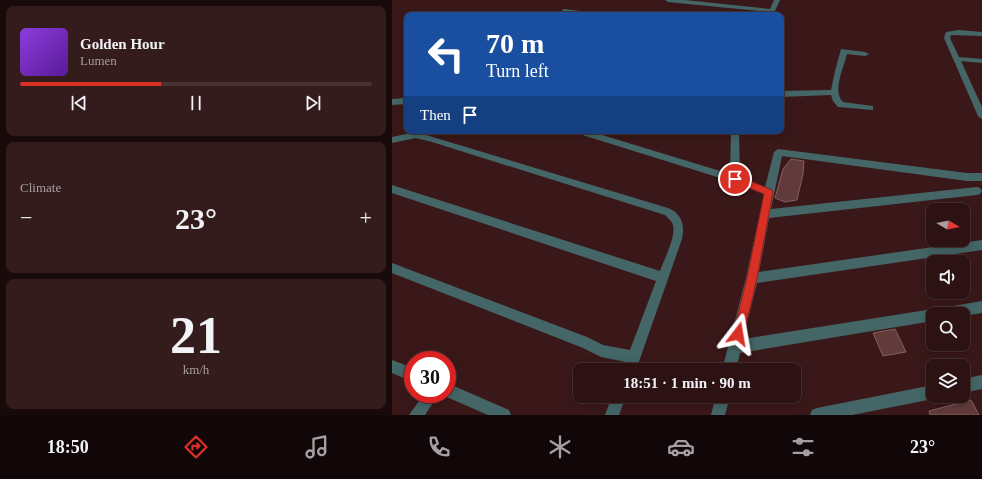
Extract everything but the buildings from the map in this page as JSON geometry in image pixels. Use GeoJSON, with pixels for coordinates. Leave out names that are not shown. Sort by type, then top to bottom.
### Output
{"type":"FeatureCollection","features":[{"type":"Feature","properties":{"kind":"street"},"geometry":{"type":"LineString","coordinates":[[668,0],[763,12]]}},
{"type":"Feature","properties":{"kind":"street"},"geometry":{"type":"LineString","coordinates":[[771,12],[777,0]]}},
{"type":"Feature","properties":{"kind":"street"},"geometry":{"type":"LineString","coordinates":[[564,11],[572,12]]}},
{"type":"Feature","properties":{"kind":"street"},"geometry":{"type":"LineString","coordinates":[[982,34],[958,32],[948,33],[947,38],[982,116]]}},
{"type":"Feature","properties":{"kind":"street"},"geometry":{"type":"LineString","coordinates":[[865,54],[844,51],[842,64],[837,70],[836,92],[838,104],[870,108]]}},
{"type":"Feature","properties":{"kind":"street"},"geometry":{"type":"LineString","coordinates":[[957,61],[958,59],[982,61]]}},
{"type":"Feature","properties":{"kind":"street"},"geometry":{"type":"LineString","coordinates":[[784,94],[836,92]]}},
{"type":"Feature","properties":{"kind":"street"},"geometry":{"type":"LineString","coordinates":[[392,102],[404,101]]}},
{"type":"Feature","properties":{"kind":"street"},"geometry":{"type":"LineString","coordinates":[[589,134],[735,179],[769,192]]}},
{"type":"Feature","properties":{"kind":"street"},"geometry":{"type":"LineString","coordinates":[[735,134],[735,179]]}},
{"type":"Feature","properties":{"kind":"street"},"geometry":{"type":"LineString","coordinates":[[392,140],[416,135],[432,139],[668,212],[675,217],[680,227],[677,239],[632,363]]}},
{"type":"Feature","properties":{"kind":"street"},"geometry":{"type":"LineString","coordinates":[[731,363],[752,278],[778,152],[967,177],[982,177]]}},
{"type":"Feature","properties":{"kind":"street"},"geometry":{"type":"LineString","coordinates":[[967,177],[980,194]]}},
{"type":"Feature","properties":{"kind":"street"},"geometry":{"type":"LineString","coordinates":[[392,188],[663,278]]}},
{"type":"Feature","properties":{"kind":"street"},"geometry":{"type":"LineString","coordinates":[[765,214],[980,194]]}},
{"type":"Feature","properties":{"kind":"street"},"geometry":{"type":"LineString","coordinates":[[752,278],[982,245]]}},
{"type":"Feature","properties":{"kind":"street"},"geometry":{"type":"LineString","coordinates":[[392,268],[601,350],[634,357]]}},
{"type":"Feature","properties":{"kind":"street"},"geometry":{"type":"LineString","coordinates":[[970,310],[982,308]]}},
{"type":"Feature","properties":{"kind":"street"},"geometry":{"type":"LineString","coordinates":[[735,347],[926,316]]}},
{"type":"Feature","properties":{"kind":"street"},"geometry":{"type":"LineString","coordinates":[[392,366],[404,371]]}},
{"type":"Feature","properties":{"kind":"street"},"geometry":{"type":"LineString","coordinates":[[970,385],[982,382]]}},
{"type":"Feature","properties":{"kind":"street"},"geometry":{"type":"LineString","coordinates":[[817,415],[926,393]]}},
{"type":"Feature","properties":{"kind":"street"},"geometry":{"type":"LineString","coordinates":[[456,394],[504,415]]}},
{"type":"Feature","properties":{"kind":"street"},"geometry":{"type":"LineString","coordinates":[[416,415],[425,403]]}},
{"type":"Feature","properties":{"kind":"street"},"geometry":{"type":"LineString","coordinates":[[612,415],[616,403]]}},
{"type":"Feature","properties":{"kind":"street"},"geometry":{"type":"LineString","coordinates":[[718,415],[721,403]]}},
{"type":"Feature","properties":{"kind":"route"},"geometry":{"type":"LineString","coordinates":[[735,179],[769,192],[752,278],[738,334]]}}]}
